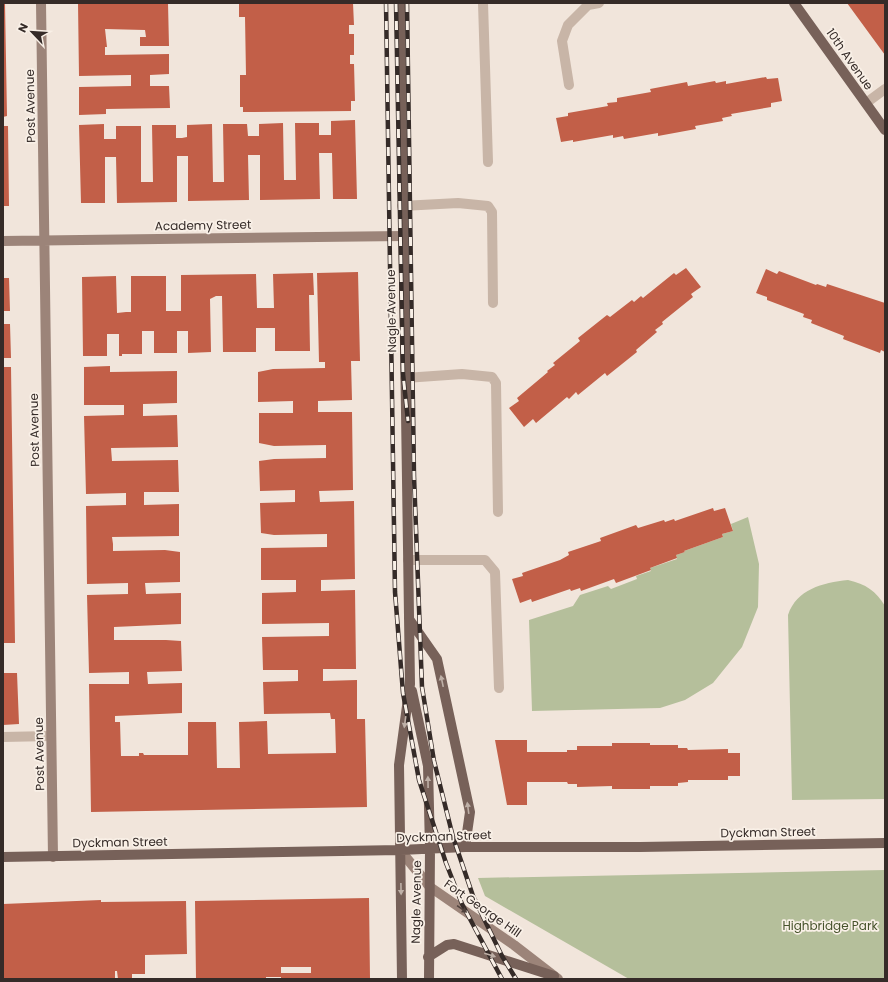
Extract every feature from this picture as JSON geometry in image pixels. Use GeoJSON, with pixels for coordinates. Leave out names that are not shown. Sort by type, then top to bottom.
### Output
{"type":"FeatureCollection","features":[{"type":"Feature","properties":{"kind":"main road","name":"Nagle Avenue"},"geometry":{"type":"LineString","coordinates":[[400,3],[410,684],[399,765],[402,979]]}},
{"type":"Feature","properties":{"kind":"main road","name":"10th Avenue"},"geometry":{"type":"LineString","coordinates":[[794,3],[885,130]]}},
{"type":"Feature","properties":{"kind":"main road"},"geometry":{"type":"LineString","coordinates":[[409,619],[437,659],[470,812],[465,847]]}},
{"type":"Feature","properties":{"kind":"main road","name":"Nagle Avenue"},"geometry":{"type":"LineString","coordinates":[[410,684],[428,766],[430,849],[429,979]]}},
{"type":"Feature","properties":{"kind":"main road","name":"Dyckman Street"},"geometry":{"type":"LineString","coordinates":[[3,857],[400,850],[465,847],[640,847],[885,843]]}},
{"type":"Feature","properties":{"kind":"main road"},"geometry":{"type":"LineString","coordinates":[[428,957],[447,945],[454,944],[556,977]]}},
{"type":"Feature","properties":{"kind":"street","name":"Post Avenue"},"geometry":{"type":"LineString","coordinates":[[41,3],[53,856]]}},
{"type":"Feature","properties":{"kind":"street"},"geometry":{"type":"LineString","coordinates":[[483,3],[488,162]]}},
{"type":"Feature","properties":{"kind":"street"},"geometry":{"type":"LineString","coordinates":[[569,85],[562,41],[568,25],[588,5],[599,3]]}},
{"type":"Feature","properties":{"kind":"street"},"geometry":{"type":"LineString","coordinates":[[866,103],[885,89]]}},
{"type":"Feature","properties":{"kind":"street"},"geometry":{"type":"LineString","coordinates":[[402,206],[458,203],[488,206],[492,212],[494,303]]}},
{"type":"Feature","properties":{"kind":"street","name":"Academy Street"},"geometry":{"type":"LineString","coordinates":[[3,241],[403,236]]}},
{"type":"Feature","properties":{"kind":"street"},"geometry":{"type":"LineString","coordinates":[[405,378],[462,374],[492,377],[496,383],[498,512]]}},
{"type":"Feature","properties":{"kind":"street"},"geometry":{"type":"LineString","coordinates":[[408,560],[485,560],[495,572],[499,688]]}},
{"type":"Feature","properties":{"kind":"street"},"geometry":{"type":"LineString","coordinates":[[3,737],[51,736]]}},
{"type":"Feature","properties":{"kind":"street","name":"Fort George Hill"},"geometry":{"type":"LineString","coordinates":[[400,850],[430,887],[514,945],[556,977]]}},
{"type":"Feature","properties":{"kind":"green space"},"geometry":{"type":"Polygon","coordinates":[[[748,517],[759,564],[758,607],[742,647],[713,683],[685,700],[660,708],[532,711],[529,620],[573,606],[580,595],[608,586],[611,589],[637,579],[636,576],[651,571],[650,568],[677,559],[676,555],[685,552],[684,551],[723,537],[722,534],[733,531],[731,524],[748,517]]]}},
{"type":"Feature","properties":{"kind":"green space"},"geometry":{"type":"Polygon","coordinates":[[[848,580],[870,589],[878,596],[885,606],[885,799],[792,800],[788,615],[792,606],[804,593],[829,583],[848,580]]]}},
{"type":"Feature","properties":{"kind":"green space","name":"Highbridge Park"},"geometry":{"type":"Polygon","coordinates":[[[885,870],[885,979],[629,979],[485,896],[478,878],[885,870]]]}},
{"type":"Feature","properties":{"kind":"building"},"geometry":{"type":"Polygon","coordinates":[[[3,3],[5,3],[7,116],[3,117],[3,3]]]}},
{"type":"Feature","properties":{"kind":"building"},"geometry":{"type":"Polygon","coordinates":[[[78,3],[168,3],[169,46],[140,46],[140,37],[146,37],[145,30],[105,29],[107,47],[105,47],[105,55],[169,54],[169,74],[150,75],[150,86],[169,86],[170,108],[106,109],[106,114],[79,115],[79,87],[131,86],[131,75],[79,76],[78,3]]]}},
{"type":"Feature","properties":{"kind":"building"},"geometry":{"type":"Polygon","coordinates":[[[239,3],[353,3],[354,25],[349,25],[349,34],[354,34],[354,55],[350,55],[350,64],[354,64],[355,101],[351,101],[351,111],[243,112],[243,107],[240,107],[240,75],[246,75],[245,17],[239,17],[239,3]]]}},
{"type":"Feature","properties":{"kind":"building"},"geometry":{"type":"Polygon","coordinates":[[[847,3],[885,3],[885,55],[847,3]]]}},
{"type":"Feature","properties":{"kind":"building"},"geometry":{"type":"Polygon","coordinates":[[[766,77],[767,79],[778,78],[782,101],[771,103],[771,107],[731,114],[732,116],[722,118],[723,121],[695,126],[696,129],[658,136],[658,133],[624,139],[623,136],[613,138],[613,135],[573,142],[573,140],[561,142],[556,118],[568,116],[568,113],[608,106],[607,103],[617,102],[617,98],[651,92],[650,89],[687,82],[688,86],[715,81],[716,83],[726,81],[726,84],[766,77]]]}},
{"type":"Feature","properties":{"kind":"building"},"geometry":{"type":"Polygon","coordinates":[[[355,120],[357,199],[333,199],[332,153],[319,153],[320,199],[260,200],[260,155],[248,155],[249,200],[188,201],[188,156],[177,156],[177,202],[117,203],[116,157],[105,157],[105,203],[81,203],[79,125],[104,124],[104,139],[116,139],[116,126],[141,126],[141,182],[153,182],[152,125],[176,125],[176,138],[182,138],[187,137],[187,125],[212,124],[213,182],[224,182],[223,124],[247,124],[248,136],[259,136],[259,124],[283,123],[284,180],[296,180],[295,123],[319,123],[319,135],[331,135],[331,121],[355,120]]]}},
{"type":"Feature","properties":{"kind":"building"},"geometry":{"type":"Polygon","coordinates":[[[3,126],[8,126],[9,206],[3,206],[3,126]]]}},
{"type":"Feature","properties":{"kind":"building"},"geometry":{"type":"Polygon","coordinates":[[[686,268],[701,287],[691,294],[693,297],[662,322],[663,324],[655,330],[657,332],[636,350],[637,352],[607,376],[605,373],[578,395],[576,392],[569,399],[567,397],[536,423],[533,419],[524,427],[509,408],[519,401],[517,398],[555,365],[553,363],[580,341],[578,338],[607,315],[610,317],[632,300],[634,302],[641,296],[643,298],[674,273],[676,275],[686,268]]]}},
{"type":"Feature","properties":{"kind":"building"},"geometry":{"type":"Polygon","coordinates":[[[766,269],[777,274],[779,271],[816,285],[826,287],[827,284],[885,303],[885,352],[881,350],[880,353],[843,339],[844,336],[811,323],[812,320],[803,317],[804,314],[767,300],[767,297],[756,293],[766,269]]]}},
{"type":"Feature","properties":{"kind":"building"},"geometry":{"type":"Polygon","coordinates":[[[358,272],[360,361],[351,361],[352,400],[318,401],[318,412],[352,412],[353,490],[319,491],[320,502],[354,501],[355,579],[321,580],[321,591],[355,590],[356,669],[323,669],[323,681],[357,680],[357,719],[365,719],[367,807],[91,812],[89,684],[129,684],[129,672],[89,673],[87,595],[128,594],[128,583],[87,584],[86,506],[126,505],[126,493],[86,494],[84,416],[124,415],[124,405],[84,405],[84,367],[110,366],[110,372],[177,371],[177,403],[143,404],[143,416],[177,415],[178,447],[111,448],[112,461],[178,460],[179,492],[144,492],[144,505],[179,504],[179,536],[112,537],[113,551],[165,550],[180,552],[180,582],[145,583],[146,594],[181,593],[181,624],[114,627],[114,640],[181,641],[182,671],[147,672],[148,684],[182,683],[182,713],[115,716],[115,722],[120,722],[121,756],[139,756],[139,753],[143,753],[144,755],[188,755],[188,722],[216,722],[217,768],[240,768],[239,722],[267,721],[268,754],[336,753],[335,719],[331,719],[330,713],[264,714],[263,682],[298,681],[298,670],[263,670],[262,637],[329,636],[329,623],[262,624],[262,593],[296,592],[296,580],[261,580],[261,548],[327,547],[327,534],[274,535],[261,533],[260,503],[295,502],[295,490],[260,491],[259,461],[274,459],[326,458],[326,445],[274,446],[259,443],[259,413],[293,413],[293,401],[258,402],[258,372],[273,369],[325,368],[325,362],[319,362],[317,273],[358,272]]]}},
{"type":"Feature","properties":{"kind":"building"},"geometry":{"type":"Polygon","coordinates":[[[313,273],[314,295],[309,295],[310,351],[275,351],[275,328],[256,328],[256,352],[223,352],[222,296],[216,296],[210,299],[211,352],[188,353],[188,331],[177,331],[177,353],[154,353],[154,331],[142,331],[142,354],[122,354],[122,356],[119,356],[119,334],[107,334],[107,356],[83,356],[82,277],[116,276],[117,313],[131,312],[131,276],[166,276],[166,311],[181,311],[181,275],[256,274],[257,308],[274,308],[273,274],[313,273]]]}},
{"type":"Feature","properties":{"kind":"building"},"geometry":{"type":"Polygon","coordinates":[[[3,278],[9,278],[10,311],[3,311],[3,278]]]}},
{"type":"Feature","properties":{"kind":"building"},"geometry":{"type":"Polygon","coordinates":[[[3,324],[10,324],[11,358],[3,358],[3,324]]]}},
{"type":"Feature","properties":{"kind":"building"},"geometry":{"type":"Polygon","coordinates":[[[3,367],[11,367],[15,643],[3,643],[3,367]]]}},
{"type":"Feature","properties":{"kind":"building"},"geometry":{"type":"Polygon","coordinates":[[[713,508],[714,511],[725,508],[733,531],[722,534],[723,537],[684,551],[685,552],[676,555],[677,558],[650,568],[651,570],[616,583],[614,579],[581,591],[580,588],[571,591],[570,589],[532,602],[531,599],[520,603],[512,579],[523,576],[522,573],[560,560],[569,555],[568,552],[601,541],[600,538],[636,525],[638,528],[664,520],[665,522],[674,519],[675,521],[713,508]]]}},
{"type":"Feature","properties":{"kind":"building"},"geometry":{"type":"Polygon","coordinates":[[[3,673],[17,673],[19,724],[3,725],[3,673]]]}},
{"type":"Feature","properties":{"kind":"building"},"geometry":{"type":"Polygon","coordinates":[[[495,740],[527,740],[527,752],[567,752],[567,750],[577,750],[577,746],[612,746],[612,743],[678,745],[678,748],[687,748],[688,750],[728,749],[728,753],[740,753],[740,776],[728,776],[728,780],[688,780],[688,782],[678,783],[678,786],[650,786],[650,789],[612,789],[612,786],[577,787],[577,784],[568,784],[567,782],[527,782],[527,805],[507,805],[495,740]]]}},
{"type":"Feature","properties":{"kind":"building"},"geometry":{"type":"Polygon","coordinates":[[[369,898],[370,979],[281,979],[281,977],[266,977],[266,979],[196,979],[195,901],[369,898]],[[281,967],[281,973],[311,973],[311,967],[281,967]]]}},
{"type":"Feature","properties":{"kind":"building"},"geometry":{"type":"Polygon","coordinates":[[[101,900],[101,902],[186,901],[187,954],[145,955],[145,974],[132,974],[132,979],[118,979],[117,971],[115,971],[115,979],[3,979],[3,904],[101,900]]]}},
{"type":"Feature","properties":{"kind":"railway"},"geometry":{"type":"LineString","coordinates":[[386,3],[395,592],[403,693],[419,780],[446,863],[462,904],[502,979]]}},
{"type":"Feature","properties":{"kind":"railway"},"geometry":{"type":"LineString","coordinates":[[396,3],[403,374],[408,421]]}},
{"type":"Feature","properties":{"kind":"railway"},"geometry":{"type":"LineString","coordinates":[[407,3],[414,476],[422,687],[434,761],[453,837],[473,896],[502,956],[516,979]]}}]}
